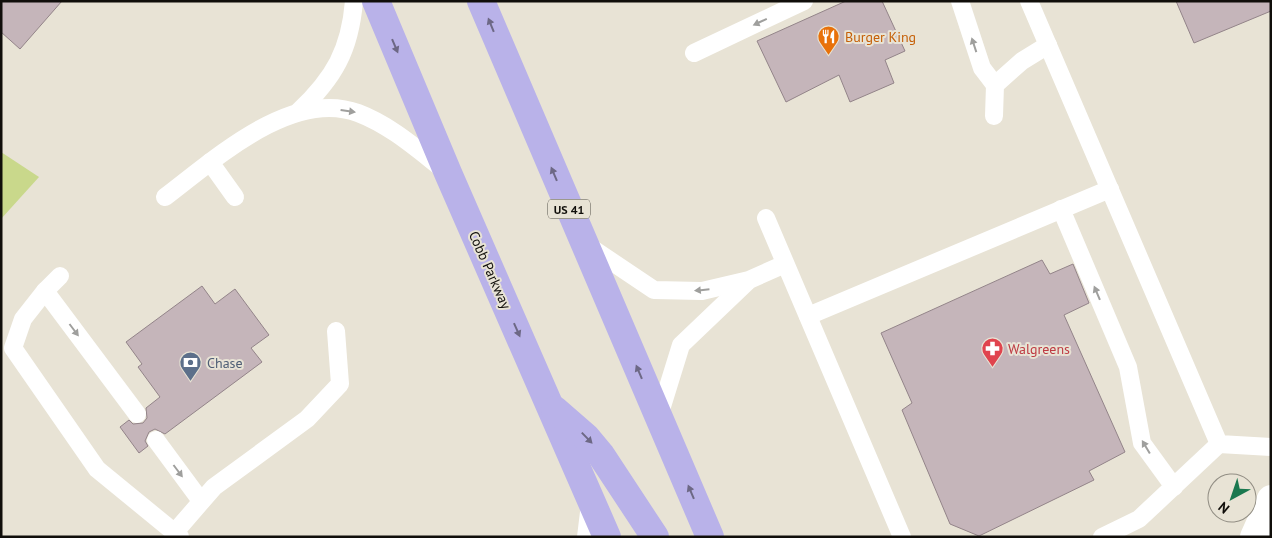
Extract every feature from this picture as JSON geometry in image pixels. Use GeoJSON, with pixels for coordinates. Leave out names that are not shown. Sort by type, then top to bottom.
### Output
{"type":"FeatureCollection","features":[{"type":"Feature","properties":{"kind":"main road","name":"Cobb Parkway"},"geometry":{"type":"LineString","coordinates":[[376,1],[448,173],[607,537]]}},
{"type":"Feature","properties":{"kind":"main road","name":"US 41"},"geometry":{"type":"LineString","coordinates":[[481,1],[710,537]]}},
{"type":"Feature","properties":{"kind":"main road"},"geometry":{"type":"LineString","coordinates":[[550,406],[586,437],[601,455],[655,537]]}},
{"type":"Feature","properties":{"kind":"street"},"geometry":{"type":"LineString","coordinates":[[1254,537],[1271,499]]}},
{"type":"Feature","properties":{"kind":"lane"},"geometry":{"type":"LineString","coordinates":[[165,197],[210,162],[257,131],[299,111],[322,88],[339,63],[348,38],[354,1]]}},
{"type":"Feature","properties":{"kind":"lane"},"geometry":{"type":"LineString","coordinates":[[694,53],[804,1]]}},
{"type":"Feature","properties":{"kind":"lane"},"geometry":{"type":"LineString","coordinates":[[960,1],[982,68],[995,85],[994,116]]}},
{"type":"Feature","properties":{"kind":"lane"},"geometry":{"type":"LineString","coordinates":[[1029,1],[1219,444]]}},
{"type":"Feature","properties":{"kind":"lane"},"geometry":{"type":"LineString","coordinates":[[995,85],[1022,61],[1048,45]]}},
{"type":"Feature","properties":{"kind":"lane"},"geometry":{"type":"LineString","coordinates":[[299,111],[328,108],[356,112],[381,124],[448,173]]}},
{"type":"Feature","properties":{"kind":"lane"},"geometry":{"type":"LineString","coordinates":[[210,162],[234,197]]}},
{"type":"Feature","properties":{"kind":"lane"},"geometry":{"type":"LineString","coordinates":[[808,316],[1110,189]]}},
{"type":"Feature","properties":{"kind":"lane"},"geometry":{"type":"LineString","coordinates":[[1061,208],[1128,367],[1142,442],[1174,487]]}},
{"type":"Feature","properties":{"kind":"lane"},"geometry":{"type":"LineString","coordinates":[[766,218],[902,537]]}},
{"type":"Feature","properties":{"kind":"lane"},"geometry":{"type":"LineString","coordinates":[[584,243],[654,290],[702,291],[749,280],[785,264]]}},
{"type":"Feature","properties":{"kind":"lane"},"geometry":{"type":"LineString","coordinates":[[60,276],[45,291],[23,319],[14,348],[97,469],[178,535],[201,501],[214,487],[307,419],[340,384],[336,331]]}},
{"type":"Feature","properties":{"kind":"lane"},"geometry":{"type":"LineString","coordinates":[[659,416],[681,346],[749,280]]}},
{"type":"Feature","properties":{"kind":"lane"},"geometry":{"type":"LineString","coordinates":[[45,291],[137,414]]}},
{"type":"Feature","properties":{"kind":"lane"},"geometry":{"type":"LineString","coordinates":[[156,440],[201,501]]}},
{"type":"Feature","properties":{"kind":"lane"},"geometry":{"type":"LineString","coordinates":[[1102,537],[1140,519],[1219,444],[1271,447]]}},
{"type":"Feature","properties":{"kind":"lane"},"geometry":{"type":"LineString","coordinates":[[586,537],[590,499]]}},
{"type":"Feature","properties":{"kind":"green space"},"geometry":{"type":"Polygon","coordinates":[[[1,152],[39,177],[1,219],[1,152]]]}},
{"type":"Feature","properties":{"kind":"building"},"geometry":{"type":"Polygon","coordinates":[[[1,1],[62,1],[20,49],[1,32],[1,1]]]}},
{"type":"Feature","properties":{"kind":"building","name":"Burger King"},"geometry":{"type":"Polygon","coordinates":[[[846,1],[882,1],[905,51],[885,60],[894,83],[850,102],[839,75],[786,102],[757,41],[846,1]]]}},
{"type":"Feature","properties":{"kind":"building"},"geometry":{"type":"Polygon","coordinates":[[[1176,1],[1271,1],[1271,11],[1194,43],[1176,1]]]}},
{"type":"Feature","properties":{"kind":"building","name":"Walgreens"},"geometry":{"type":"Polygon","coordinates":[[[1042,260],[1050,274],[1073,264],[1089,303],[1064,315],[1125,452],[1089,471],[1094,480],[979,536],[950,524],[902,410],[912,403],[881,333],[1042,260]]]}},
{"type":"Feature","properties":{"kind":"building","name":"Chase"},"geometry":{"type":"Polygon","coordinates":[[[202,286],[215,304],[235,289],[269,335],[251,348],[262,362],[165,434],[155,429],[149,432],[145,441],[148,446],[139,453],[120,427],[129,420],[133,424],[143,423],[147,418],[146,408],[160,397],[138,367],[142,364],[126,342],[202,286]]]}},
{"type":"Feature","properties":{"kind":"place","name":"Burger King"},"geometry":{"type":"Point","coordinates":[829,56]}},
{"type":"Feature","properties":{"kind":"place","name":"Walgreens"},"geometry":{"type":"Point","coordinates":[992,368]}},
{"type":"Feature","properties":{"kind":"place","name":"Chase"},"geometry":{"type":"Point","coordinates":[191,382]}}]}
